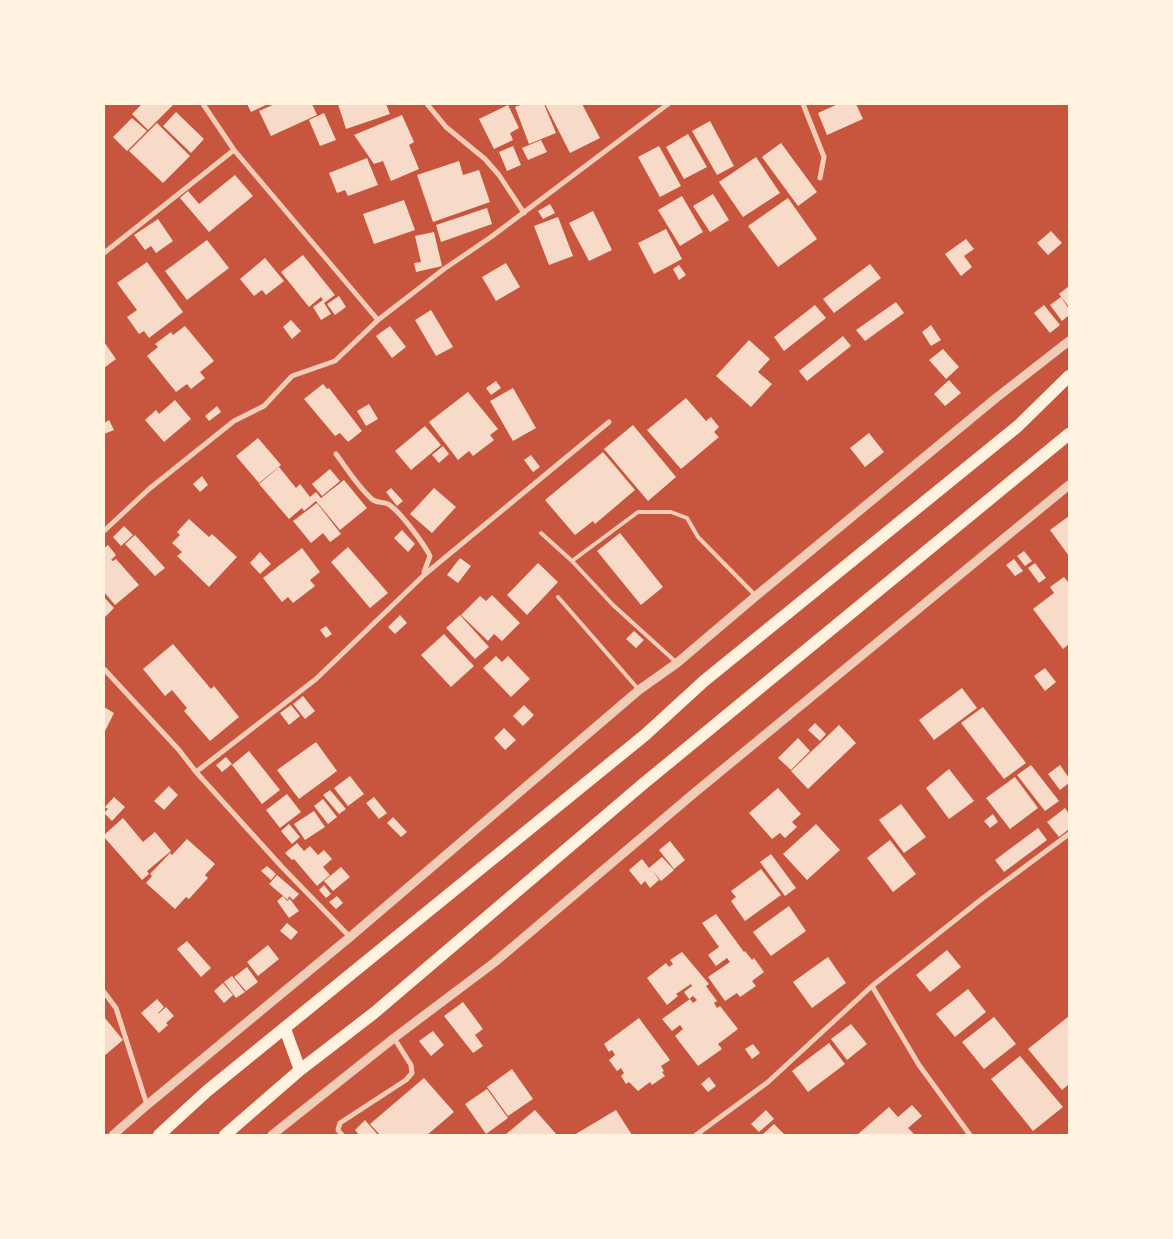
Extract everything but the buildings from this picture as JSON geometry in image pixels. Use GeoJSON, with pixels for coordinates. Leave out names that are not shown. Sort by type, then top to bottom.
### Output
{"type":"FeatureCollection","features":[{"type":"Feature","properties":{"kind":"main road"},"geometry":{"type":"LineString","coordinates":[[159,1135],[207,1091],[645,735],[704,681],[1018,426],[1069,376]]}},
{"type":"Feature","properties":{"kind":"main road"},"geometry":{"type":"LineString","coordinates":[[225,1135],[300,1070],[374,1013],[643,784],[1069,434]]}},
{"type":"Feature","properties":{"kind":"main road"},"geometry":{"type":"LineString","coordinates":[[285,1029],[300,1070]]}},
{"type":"Feature","properties":{"kind":"street"},"geometry":{"type":"LineString","coordinates":[[203,104],[234,150],[378,320]]}},
{"type":"Feature","properties":{"kind":"street"},"geometry":{"type":"LineString","coordinates":[[427,104],[446,127],[486,159],[524,213]]}},
{"type":"Feature","properties":{"kind":"street"},"geometry":{"type":"LineString","coordinates":[[104,531],[149,489],[234,421],[264,406],[292,376],[335,361],[378,320],[444,269],[524,213],[668,104]]}},
{"type":"Feature","properties":{"kind":"street"},"geometry":{"type":"LineString","coordinates":[[803,104],[824,157],[820,178]]}},
{"type":"Feature","properties":{"kind":"street"},"geometry":{"type":"LineString","coordinates":[[104,253],[234,150]]}},
{"type":"Feature","properties":{"kind":"street"},"geometry":{"type":"LineString","coordinates":[[113,1135],[350,937],[639,690],[677,663],[996,398],[1069,341]]}},
{"type":"Feature","properties":{"kind":"street"},"geometry":{"type":"LineString","coordinates":[[196,772],[316,679],[424,574],[609,422]]}},
{"type":"Feature","properties":{"kind":"street"},"geometry":{"type":"LineString","coordinates":[[336,454],[354,480],[375,502],[388,504],[424,544],[430,556],[424,574]]}},
{"type":"Feature","properties":{"kind":"street"},"geometry":{"type":"LineString","coordinates":[[272,1135],[394,1038],[495,962],[693,794],[1069,485]]}},
{"type":"Feature","properties":{"kind":"street"},"geometry":{"type":"LineString","coordinates":[[104,669],[179,750],[196,772],[282,867],[350,937]]}},
{"type":"Feature","properties":{"kind":"street"},"geometry":{"type":"LineString","coordinates":[[696,1135],[768,1082],[872,986],[983,898],[1069,834]]}},
{"type":"Feature","properties":{"kind":"street"},"geometry":{"type":"LineString","coordinates":[[872,986],[919,1065],[970,1135]]}},
{"type":"Feature","properties":{"kind":"street"},"geometry":{"type":"LineString","coordinates":[[104,992],[116,1008],[147,1105]]}},
{"type":"Feature","properties":{"kind":"street"},"geometry":{"type":"LineString","coordinates":[[342,1135],[338,1130],[340,1123],[406,1080],[412,1073],[411,1065],[394,1038]]}},
{"type":"Feature","properties":{"kind":"lane"},"geometry":{"type":"LineString","coordinates":[[572,562],[638,512],[671,512],[687,518],[698,537],[756,596]]}},
{"type":"Feature","properties":{"kind":"lane"},"geometry":{"type":"LineString","coordinates":[[541,533],[613,605],[677,663]]}},
{"type":"Feature","properties":{"kind":"lane"},"geometry":{"type":"LineString","coordinates":[[558,597],[639,690]]}}]}
